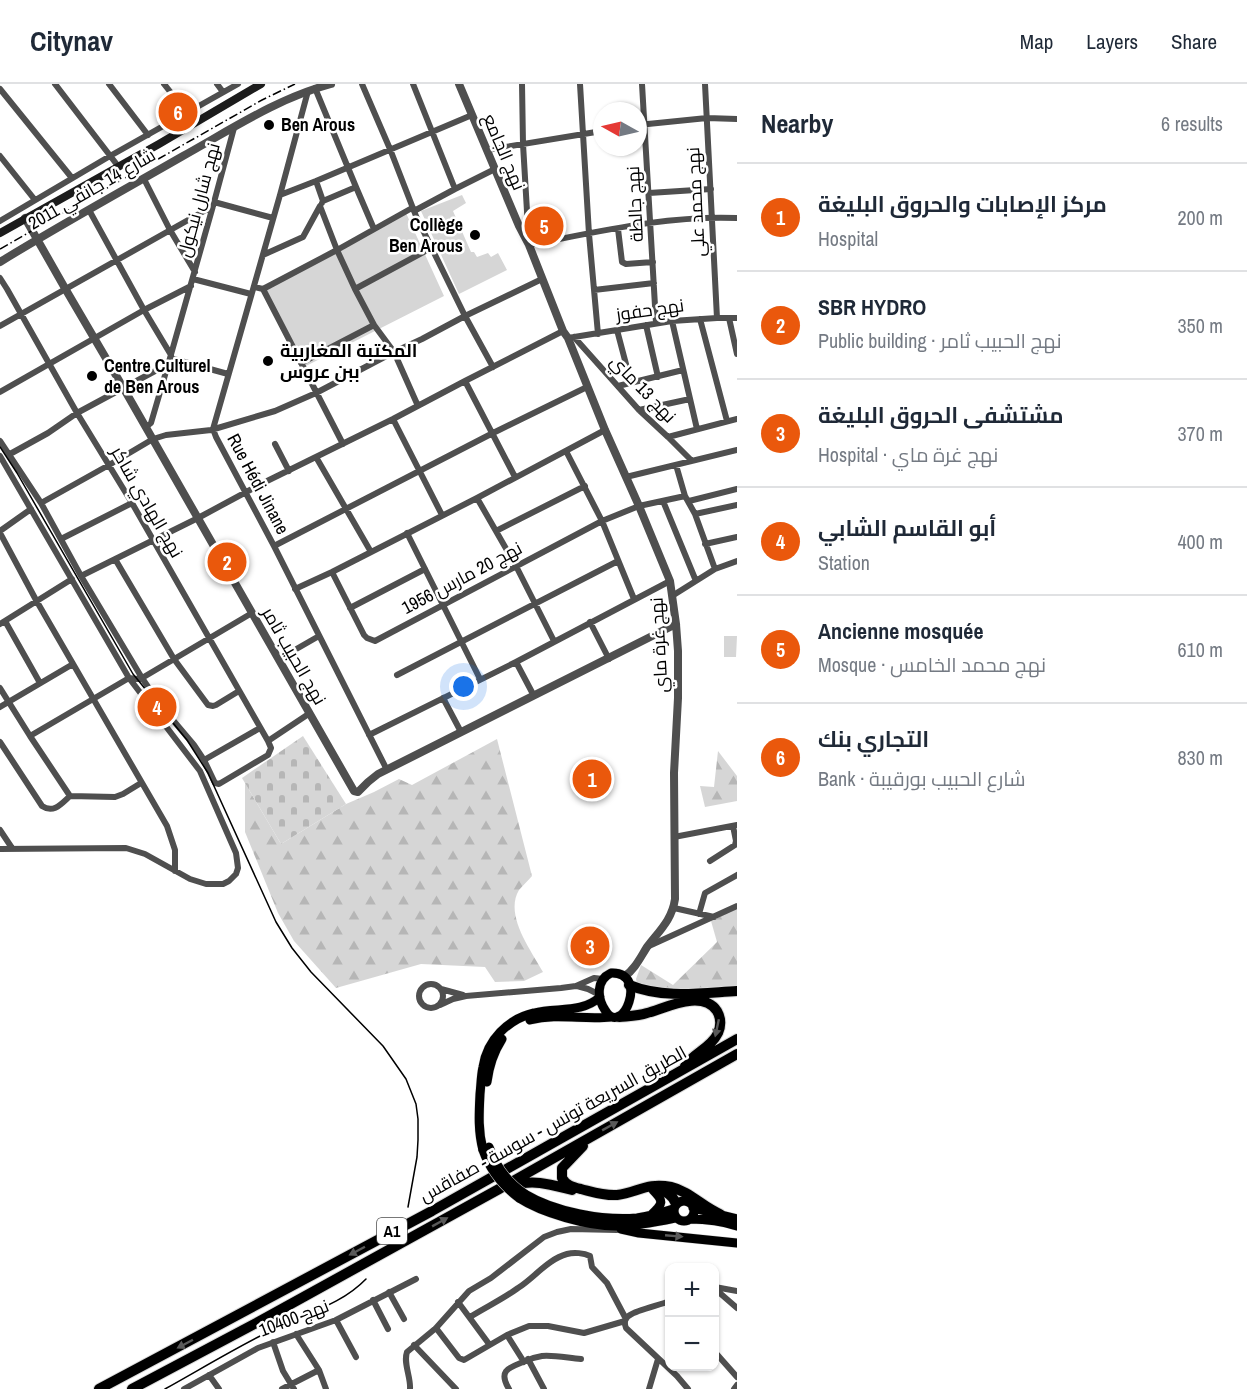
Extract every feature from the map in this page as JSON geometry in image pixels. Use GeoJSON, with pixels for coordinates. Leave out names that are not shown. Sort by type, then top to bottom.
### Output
{"type":"FeatureCollection","features":[{"type":"Feature","properties":{"kind":"highway"},"geometry":{"type":"LineString","coordinates":[[627,982],[629,1004],[624,1014],[615,1017],[605,1011],[600,996],[600,985],[608,974],[615,973],[644,991],[664,994],[737,992]]}},
{"type":"Feature","properties":{"kind":"highway"},"geometry":{"type":"LineString","coordinates":[[600,996],[580,1008],[543,1011],[521,1017],[504,1029],[495,1039],[486,1055],[482,1074],[478,1121],[495,1174],[503,1185],[522,1196],[577,1214],[620,1218],[650,1216],[675,1210]]}},
{"type":"Feature","properties":{"kind":"highway"},"geometry":{"type":"LineString","coordinates":[[486,1148],[484,1118],[488,1074],[493,1055],[504,1036],[521,1024],[538,1018],[615,1017],[649,1013],[671,1005],[694,1000],[703,1001],[717,1011],[720,1019],[718,1032],[711,1043],[689,1060],[684,1071]]}},
{"type":"Feature","properties":{"kind":"highway","name":"الطريق السريعة تونس - سوسة - صفاقس"},"geometry":{"type":"LineString","coordinates":[[99,1389],[432,1211],[684,1071],[737,1039]]}},
{"type":"Feature","properties":{"kind":"highway","name":"الطريق السريعة تونس - سوسة - صفاقس"},"geometry":{"type":"LineString","coordinates":[[132,1389],[499,1189],[737,1054]]}},
{"type":"Feature","properties":{"kind":"highway"},"geometry":{"type":"LineString","coordinates":[[588,1138],[582,1148],[562,1168],[562,1178],[568,1185],[612,1195],[646,1186],[672,1187],[720,1214]]}},
{"type":"Feature","properties":{"kind":"highway"},"geometry":{"type":"LineString","coordinates":[[499,1189],[520,1183],[538,1182],[613,1200],[653,1190],[661,1191],[673,1198],[675,1210],[681,1221],[705,1220],[737,1226]]}},
{"type":"Feature","properties":{"kind":"highway"},"geometry":{"type":"LineString","coordinates":[[650,1216],[659,1208],[661,1202],[660,1197],[653,1190]]}},
{"type":"Feature","properties":{"kind":"highway"},"geometry":{"type":"LineString","coordinates":[[522,1196],[537,1209],[595,1224],[616,1226],[643,1224],[675,1210],[682,1201],[687,1202],[693,1208],[737,1219]]}},
{"type":"Feature","properties":{"kind":"highway"},"geometry":{"type":"LineString","coordinates":[[690,1219],[693,1208]]}},
{"type":"Feature","properties":{"kind":"highway"},"geometry":{"type":"LineString","coordinates":[[616,1226],[626,1230],[737,1243]]}},
{"type":"Feature","properties":{"kind":"main road"},"geometry":{"type":"LineString","coordinates":[[0,233],[261,84]]}},
{"type":"Feature","properties":{"kind":"street"},"geometry":{"type":"LineString","coordinates":[[55,84],[118,166]]}},
{"type":"Feature","properties":{"kind":"street"},"geometry":{"type":"LineString","coordinates":[[109,84],[148,135]]}},
{"type":"Feature","properties":{"kind":"street"},"geometry":{"type":"LineString","coordinates":[[164,84],[188,113]]}},
{"type":"Feature","properties":{"kind":"street"},"geometry":{"type":"LineString","coordinates":[[217,84],[223,92]]}},
{"type":"Feature","properties":{"kind":"street"},"geometry":{"type":"LineString","coordinates":[[0,221],[238,84]]}},
{"type":"Feature","properties":{"kind":"street","name":"شارع 14 جانفي 2011"},"geometry":{"type":"LineString","coordinates":[[0,262],[234,128],[311,89],[331,84]]}},
{"type":"Feature","properties":{"kind":"street"},"geometry":{"type":"LineString","coordinates":[[362,84],[413,210],[493,367]]}},
{"type":"Feature","properties":{"kind":"street"},"geometry":{"type":"LineString","coordinates":[[413,84],[455,189]]}},
{"type":"Feature","properties":{"kind":"street","name":"نهج الجامع"},"geometry":{"type":"LineString","coordinates":[[459,84],[568,336]]}},
{"type":"Feature","properties":{"kind":"street"},"geometry":{"type":"LineString","coordinates":[[522,84],[522,144],[529,244],[651,223],[712,217],[737,218]]}},
{"type":"Feature","properties":{"kind":"street"},"geometry":{"type":"LineString","coordinates":[[580,84],[598,334]]}},
{"type":"Feature","properties":{"kind":"street","name":"نهج جالطة"},"geometry":{"type":"LineString","coordinates":[[642,84],[642,102]]}},
{"type":"Feature","properties":{"kind":"street","name":"نهج محمد علي"},"geometry":{"type":"LineString","coordinates":[[705,84],[717,318]]}},
{"type":"Feature","properties":{"kind":"street"},"geometry":{"type":"LineString","coordinates":[[0,89],[72,178]]}},
{"type":"Feature","properties":{"kind":"street"},"geometry":{"type":"LineString","coordinates":[[311,89],[375,229]]}},
{"type":"Feature","properties":{"kind":"street","name":"Rue Hédi Jinane"},"geometry":{"type":"LineString","coordinates":[[311,89],[213,429],[387,770]]}},
{"type":"Feature","properties":{"kind":"street"},"geometry":{"type":"LineString","coordinates":[[280,195],[472,115]]}},
{"type":"Feature","properties":{"kind":"street"},"geometry":{"type":"LineString","coordinates":[[647,124],[707,118],[737,119]]}},
{"type":"Feature","properties":{"kind":"street"},"geometry":{"type":"LineString","coordinates":[[177,119],[183,129]]}},
{"type":"Feature","properties":{"kind":"street","name":"نهج شارل نيكول"},"geometry":{"type":"LineString","coordinates":[[146,427],[151,423],[170,359],[234,128]]}},
{"type":"Feature","properties":{"kind":"street"},"geometry":{"type":"LineString","coordinates":[[487,150],[593,132]]}},
{"type":"Feature","properties":{"kind":"street"},"geometry":{"type":"LineString","coordinates":[[0,156],[35,200]]}},
{"type":"Feature","properties":{"kind":"street","name":"نهج جالطة"},"geometry":{"type":"LineString","coordinates":[[645,156],[649,193],[656,322]]}},
{"type":"Feature","properties":{"kind":"street"},"geometry":{"type":"LineString","coordinates":[[0,392],[144,310],[193,279],[253,290],[263,289],[375,229],[495,169]]}},
{"type":"Feature","properties":{"kind":"street"},"geometry":{"type":"LineString","coordinates":[[144,179],[193,279]]}},
{"type":"Feature","properties":{"kind":"street"},"geometry":{"type":"LineString","coordinates":[[316,181],[336,250],[374,325],[394,352],[418,406]]}},
{"type":"Feature","properties":{"kind":"street"},"geometry":{"type":"LineString","coordinates":[[263,255],[303,237],[322,203],[356,187]]}},
{"type":"Feature","properties":{"kind":"street"},"geometry":{"type":"LineString","coordinates":[[649,193],[711,189]]}},
{"type":"Feature","properties":{"kind":"street"},"geometry":{"type":"LineString","coordinates":[[0,326],[214,204],[273,218]]}},
{"type":"Feature","properties":{"kind":"street"},"geometry":{"type":"LineString","coordinates":[[19,209],[25,218]]}},
{"type":"Feature","properties":{"kind":"street"},"geometry":{"type":"LineString","coordinates":[[89,210],[170,359],[228,375]]}},
{"type":"Feature","properties":{"kind":"street","name":"نهج الحبيب ثامر"},"geometry":{"type":"LineString","coordinates":[[25,218],[354,791],[358,792],[373,777],[676,624]]}},
{"type":"Feature","properties":{"kind":"street"},"geometry":{"type":"LineString","coordinates":[[618,229],[622,262],[626,264],[652,262]]}},
{"type":"Feature","properties":{"kind":"street"},"geometry":{"type":"LineString","coordinates":[[355,290],[431,248]]}},
{"type":"Feature","properties":{"kind":"street","name":"نهج الهادي شاكر"},"geometry":{"type":"LineString","coordinates":[[0,278],[268,741]]}},
{"type":"Feature","properties":{"kind":"street"},"geometry":{"type":"LineString","coordinates":[[41,503],[153,439],[166,435],[213,429],[275,411],[316,393],[542,279]]}},
{"type":"Feature","properties":{"kind":"street"},"geometry":{"type":"LineString","coordinates":[[594,290],[654,283]]}},
{"type":"Feature","properties":{"kind":"street"},"geometry":{"type":"LineString","coordinates":[[263,289],[343,444]]}},
{"type":"Feature","properties":{"kind":"street"},"geometry":{"type":"LineString","coordinates":[[729,318],[737,354]]}},
{"type":"Feature","properties":{"kind":"street","name":"نهج حفوز"},"geometry":{"type":"LineString","coordinates":[[81,576],[493,367],[568,336],[598,334],[656,322],[737,318]]}},
{"type":"Feature","properties":{"kind":"street"},"geometry":{"type":"LineString","coordinates":[[700,319],[727,422]]}},
{"type":"Feature","properties":{"kind":"street"},"geometry":{"type":"LineString","coordinates":[[672,321],[697,429]]}},
{"type":"Feature","properties":{"kind":"street"},"geometry":{"type":"LineString","coordinates":[[301,363],[374,325]]}},
{"type":"Feature","properties":{"kind":"street"},"geometry":{"type":"LineString","coordinates":[[646,325],[658,377]]}},
{"type":"Feature","properties":{"kind":"street"},"geometry":{"type":"LineString","coordinates":[[617,330],[631,383]]}},
{"type":"Feature","properties":{"kind":"street","name":"نهج 13 ماي"},"geometry":{"type":"LineString","coordinates":[[568,336],[691,460]]}},
{"type":"Feature","properties":{"kind":"street","name":"نهج غرة ماي"},"geometry":{"type":"LineString","coordinates":[[568,336],[587,387],[670,581],[676,624],[678,698],[674,773],[674,908],[627,982]]}},
{"type":"Feature","properties":{"kind":"street"},"geometry":{"type":"LineString","coordinates":[[10,454],[48,433],[77,413],[124,389],[170,359]]}},
{"type":"Feature","properties":{"kind":"street"},"geometry":{"type":"LineString","coordinates":[[618,386],[683,370]]}},
{"type":"Feature","properties":{"kind":"street"},"geometry":{"type":"LineString","coordinates":[[465,381],[515,477]]}},
{"type":"Feature","properties":{"kind":"street"},"geometry":{"type":"LineString","coordinates":[[274,546],[587,387]]}},
{"type":"Feature","properties":{"kind":"street"},"geometry":{"type":"LineString","coordinates":[[639,410],[690,399]]}},
{"type":"Feature","properties":{"kind":"street"},"geometry":{"type":"LineString","coordinates":[[393,419],[442,515]]}},
{"type":"Feature","properties":{"kind":"street"},"geometry":{"type":"LineString","coordinates":[[668,436],[737,419]]}},
{"type":"Feature","properties":{"kind":"street"},"geometry":{"type":"LineString","coordinates":[[295,589],[477,498],[605,430]]}},
{"type":"Feature","properties":{"kind":"street"},"geometry":{"type":"LineString","coordinates":[[0,441],[41,503],[81,576],[142,678],[161,706],[194,745],[217,784],[268,755],[271,748],[268,741],[310,713]]}},
{"type":"Feature","properties":{"kind":"street"},"geometry":{"type":"LineString","coordinates":[[275,444],[288,471]]}},
{"type":"Feature","properties":{"kind":"street"},"geometry":{"type":"LineString","coordinates":[[626,477],[737,450]]}},
{"type":"Feature","properties":{"kind":"street"},"geometry":{"type":"LineString","coordinates":[[566,451],[602,521],[634,599]]}},
{"type":"Feature","properties":{"kind":"street"},"geometry":{"type":"LineString","coordinates":[[0,456],[129,678],[200,771],[238,861],[238,868],[229,881],[214,885],[198,883],[145,854],[126,848],[0,849]]}},
{"type":"Feature","properties":{"kind":"street"},"geometry":{"type":"LineString","coordinates":[[316,457],[371,552]]}},
{"type":"Feature","properties":{"kind":"street"},"geometry":{"type":"LineString","coordinates":[[676,465],[715,569]]}},
{"type":"Feature","properties":{"kind":"street"},"geometry":{"type":"LineString","coordinates":[[496,531],[585,486]]}},
{"type":"Feature","properties":{"kind":"street","name":"نهج 20 مارس 1956"},"geometry":{"type":"LineString","coordinates":[[332,572],[367,638],[375,641],[602,521],[639,506],[737,489]]}},
{"type":"Feature","properties":{"kind":"street"},"geometry":{"type":"LineString","coordinates":[[477,498],[516,566],[554,641]]}},
{"type":"Feature","properties":{"kind":"street"},"geometry":{"type":"LineString","coordinates":[[663,501],[696,580]]}},
{"type":"Feature","properties":{"kind":"street"},"geometry":{"type":"LineString","coordinates":[[61,539],[132,503]]}},
{"type":"Feature","properties":{"kind":"street"},"geometry":{"type":"LineString","coordinates":[[695,514],[737,505]]}},
{"type":"Feature","properties":{"kind":"street"},"geometry":{"type":"LineString","coordinates":[[31,509],[0,532],[36,600],[167,826],[175,850],[175,871]]}},
{"type":"Feature","properties":{"kind":"street"},"geometry":{"type":"LineString","coordinates":[[407,533],[480,679]]}},
{"type":"Feature","properties":{"kind":"street"},"geometry":{"type":"LineString","coordinates":[[705,544],[737,537]]}},
{"type":"Feature","properties":{"kind":"street"},"geometry":{"type":"LineString","coordinates":[[115,559],[174,659],[208,705],[216,705],[239,691]]}},
{"type":"Feature","properties":{"kind":"street"},"geometry":{"type":"LineString","coordinates":[[397,675],[618,561]]}},
{"type":"Feature","properties":{"kind":"street"},"geometry":{"type":"LineString","coordinates":[[672,596],[715,569],[737,561]]}},
{"type":"Feature","properties":{"kind":"street"},"geometry":{"type":"LineString","coordinates":[[350,608],[425,570]]}},
{"type":"Feature","properties":{"kind":"street"},"geometry":{"type":"LineString","coordinates":[[40,683],[2,623],[72,579]]}},
{"type":"Feature","properties":{"kind":"street"},"geometry":{"type":"LineString","coordinates":[[369,735],[516,662],[670,581]]}},
{"type":"Feature","properties":{"kind":"street"},"geometry":{"type":"LineString","coordinates":[[30,736],[129,678],[138,680],[142,678],[252,613]]}},
{"type":"Feature","properties":{"kind":"street"},"geometry":{"type":"LineString","coordinates":[[590,622],[609,658]]}},
{"type":"Feature","properties":{"kind":"street"},"geometry":{"type":"LineString","coordinates":[[279,659],[319,636]]}},
{"type":"Feature","properties":{"kind":"street"},"geometry":{"type":"LineString","coordinates":[[516,662],[534,696]]}},
{"type":"Feature","properties":{"kind":"street"},"geometry":{"type":"LineString","coordinates":[[0,707],[73,664]]}},
{"type":"Feature","properties":{"kind":"street"},"geometry":{"type":"LineString","coordinates":[[0,688],[70,796]]}},
{"type":"Feature","properties":{"kind":"street"},"geometry":{"type":"LineString","coordinates":[[443,698],[461,732]]}},
{"type":"Feature","properties":{"kind":"street"},"geometry":{"type":"LineString","coordinates":[[204,760],[260,728]]}},
{"type":"Feature","properties":{"kind":"street"},"geometry":{"type":"LineString","coordinates":[[0,742],[46,808],[57,808],[70,796],[115,797],[141,783]]}},
{"type":"Feature","properties":{"kind":"street"},"geometry":{"type":"LineString","coordinates":[[674,837],[735,826],[735,845],[710,861]]}},
{"type":"Feature","properties":{"kind":"street"},"geometry":{"type":"LineString","coordinates":[[0,830],[12,848]]}},
{"type":"Feature","properties":{"kind":"street"},"geometry":{"type":"LineString","coordinates":[[699,914],[705,893],[737,875]]}},
{"type":"Feature","properties":{"kind":"street"},"geometry":{"type":"LineString","coordinates":[[648,946],[737,906]]}},
{"type":"Feature","properties":{"kind":"street"},"geometry":{"type":"LineString","coordinates":[[674,908],[714,917]]}},
{"type":"Feature","properties":{"kind":"street"},"geometry":{"type":"LineString","coordinates":[[466,996],[430,984],[423,988],[419,995],[421,1003],[427,1008],[434,1008],[466,996],[561,988],[576,986],[594,978],[603,979]]}},
{"type":"Feature","properties":{"kind":"street"},"geometry":{"type":"LineString","coordinates":[[576,986],[588,989],[600,996]]}},
{"type":"Feature","properties":{"kind":"street"},"geometry":{"type":"LineString","coordinates":[[440,1005],[443,997],[441,989]]}},
{"type":"Feature","properties":{"kind":"street"},"geometry":{"type":"LineString","coordinates":[[410,1389],[405,1357],[414,1345],[436,1328],[469,1292],[491,1278],[538,1240],[564,1230],[626,1230]]}},
{"type":"Feature","properties":{"kind":"street"},"geometry":{"type":"LineString","coordinates":[[470,1317],[519,1288],[564,1255],[585,1254],[590,1256],[592,1267],[608,1286],[625,1320],[626,1328],[688,1389]]}},
{"type":"Feature","properties":{"kind":"street","name":"نهج 10400"},"geometry":{"type":"LineString","coordinates":[[184,1389],[258,1348],[336,1320],[416,1279]]}},
{"type":"Feature","properties":{"kind":"street"},"geometry":{"type":"LineString","coordinates":[[726,1297],[727,1293],[733,1290]]}},
{"type":"Feature","properties":{"kind":"street"},"geometry":{"type":"LineString","coordinates":[[719,1291],[737,1308]]}},
{"type":"Feature","properties":{"kind":"street"},"geometry":{"type":"LineString","coordinates":[[389,1292],[404,1319]]}},
{"type":"Feature","properties":{"kind":"street"},"geometry":{"type":"LineString","coordinates":[[373,1300],[388,1329]]}},
{"type":"Feature","properties":{"kind":"street"},"geometry":{"type":"LineString","coordinates":[[458,1302],[489,1344]]}},
{"type":"Feature","properties":{"kind":"street"},"geometry":{"type":"LineString","coordinates":[[436,1328],[462,1360],[522,1328],[538,1325],[584,1333],[625,1320],[630,1315],[665,1303]]}},
{"type":"Feature","properties":{"kind":"street"},"geometry":{"type":"LineString","coordinates":[[336,1320],[356,1357]]}},
{"type":"Feature","properties":{"kind":"street"},"geometry":{"type":"LineString","coordinates":[[296,1334],[319,1370],[326,1389]]}},
{"type":"Feature","properties":{"kind":"street"},"geometry":{"type":"LineString","coordinates":[[507,1335],[544,1389]]}},
{"type":"Feature","properties":{"kind":"street"},"geometry":{"type":"LineString","coordinates":[[273,1342],[283,1371],[292,1387]]}},
{"type":"Feature","properties":{"kind":"street"},"geometry":{"type":"LineString","coordinates":[[414,1345],[456,1389]]}},
{"type":"Feature","properties":{"kind":"street"},"geometry":{"type":"LineString","coordinates":[[509,1389],[504,1380],[506,1372],[512,1366],[526,1360],[548,1356],[581,1359]]}},
{"type":"Feature","properties":{"kind":"street"},"geometry":{"type":"LineString","coordinates":[[719,1356],[737,1377]]}},
{"type":"Feature","properties":{"kind":"street"},"geometry":{"type":"LineString","coordinates":[[649,1389],[658,1359]]}},
{"type":"Feature","properties":{"kind":"street"},"geometry":{"type":"LineString","coordinates":[[282,1389],[292,1387],[319,1370]]}},
{"type":"Feature","properties":{"kind":"street"},"geometry":{"type":"LineString","coordinates":[[209,1375],[219,1389]]}},
{"type":"Feature","properties":{"kind":"street"},"geometry":{"type":"LineString","coordinates":[[734,1389],[737,1385]]}},
{"type":"Feature","properties":{"kind":"green space"},"geometry":{"type":"Polygon","coordinates":[[[462,195],[466,203],[453,211],[471,252],[474,252],[477,257],[488,253],[491,257],[498,253],[507,270],[459,294],[421,211],[462,195]]]}},
{"type":"Feature","properties":{"kind":"green space"},"geometry":{"type":"Polygon","coordinates":[[[406,213],[444,296],[304,367],[264,288],[406,213]]]}},
{"type":"Feature","properties":{"kind":"green space"},"geometry":{"type":"Polygon","coordinates":[[[724,636],[737,636],[736,657],[724,657],[724,636]]]}},
{"type":"Feature","properties":{"kind":"green space"},"geometry":{"type":"Polygon","coordinates":[[[303,736],[346,804],[281,844],[242,778],[303,736]]]}},
{"type":"Feature","properties":{"kind":"green space"},"geometry":{"type":"Polygon","coordinates":[[[497,739],[532,876],[519,890],[515,900],[517,921],[526,943],[543,972],[524,981],[495,982],[485,967],[421,964],[336,988],[294,941],[278,913],[245,832],[245,783],[281,844],[346,804],[399,779],[412,785],[497,739]]]}},
{"type":"Feature","properties":{"kind":"green space"},"geometry":{"type":"Polygon","coordinates":[[[718,751],[737,776],[737,801],[705,807],[700,786],[714,787],[718,751]]]}},
{"type":"Feature","properties":{"kind":"green space"},"geometry":{"type":"Polygon","coordinates":[[[737,908],[737,986],[674,990],[646,989],[637,983],[636,979],[641,965],[673,985],[717,942],[711,921],[737,908]]]}},
{"type":"Feature","properties":{"kind":"tram line"},"geometry":{"type":"LineString","coordinates":[[0,447],[133,674],[187,740],[208,773],[276,922],[292,948],[311,972],[383,1046],[406,1079],[416,1104],[418,1119],[417,1157],[408,1207]]}},
{"type":"Feature","properties":{"kind":"tram line"},"geometry":{"type":"LineString","coordinates":[[165,1389],[260,1336],[346,1296],[366,1279]]}},
{"type":"Feature","properties":{"kind":"railway"},"geometry":{"type":"LineString","coordinates":[[0,249],[262,100],[295,84]]}},
{"type":"Feature","properties":{"kind":"place","name":"التجاري بنك"},"geometry":{"type":"Point","coordinates":[178,112]}},
{"type":"Feature","properties":{"kind":"place","name":"Ben Arous"},"geometry":{"type":"Point","coordinates":[269,125]}},
{"type":"Feature","properties":{"kind":"place","name":"Ancienne mosquée"},"geometry":{"type":"Point","coordinates":[544,226]}},
{"type":"Feature","properties":{"kind":"place","name":"Collège Ben Arous"},"geometry":{"type":"Point","coordinates":[475,235]}},
{"type":"Feature","properties":{"kind":"place","name":"المكتبة المغاربية ببن عروس"},"geometry":{"type":"Point","coordinates":[268,361]}},
{"type":"Feature","properties":{"kind":"place","name":"Centre Culturel de Ben Arous"},"geometry":{"type":"Point","coordinates":[92,376]}},
{"type":"Feature","properties":{"kind":"place","name":"SBR HYDRO"},"geometry":{"type":"Point","coordinates":[227,562]}},
{"type":"Feature","properties":{"kind":"place","name":"أبو القاسم الشابي"},"geometry":{"type":"Point","coordinates":[157,707]}},
{"type":"Feature","properties":{"kind":"place","name":"مركز الإصابات والحروق البليغة"},"geometry":{"type":"Point","coordinates":[592,779]}},
{"type":"Feature","properties":{"kind":"place","name":"مشتشفى الحروق البليغة"},"geometry":{"type":"Point","coordinates":[590,946]}}]}
